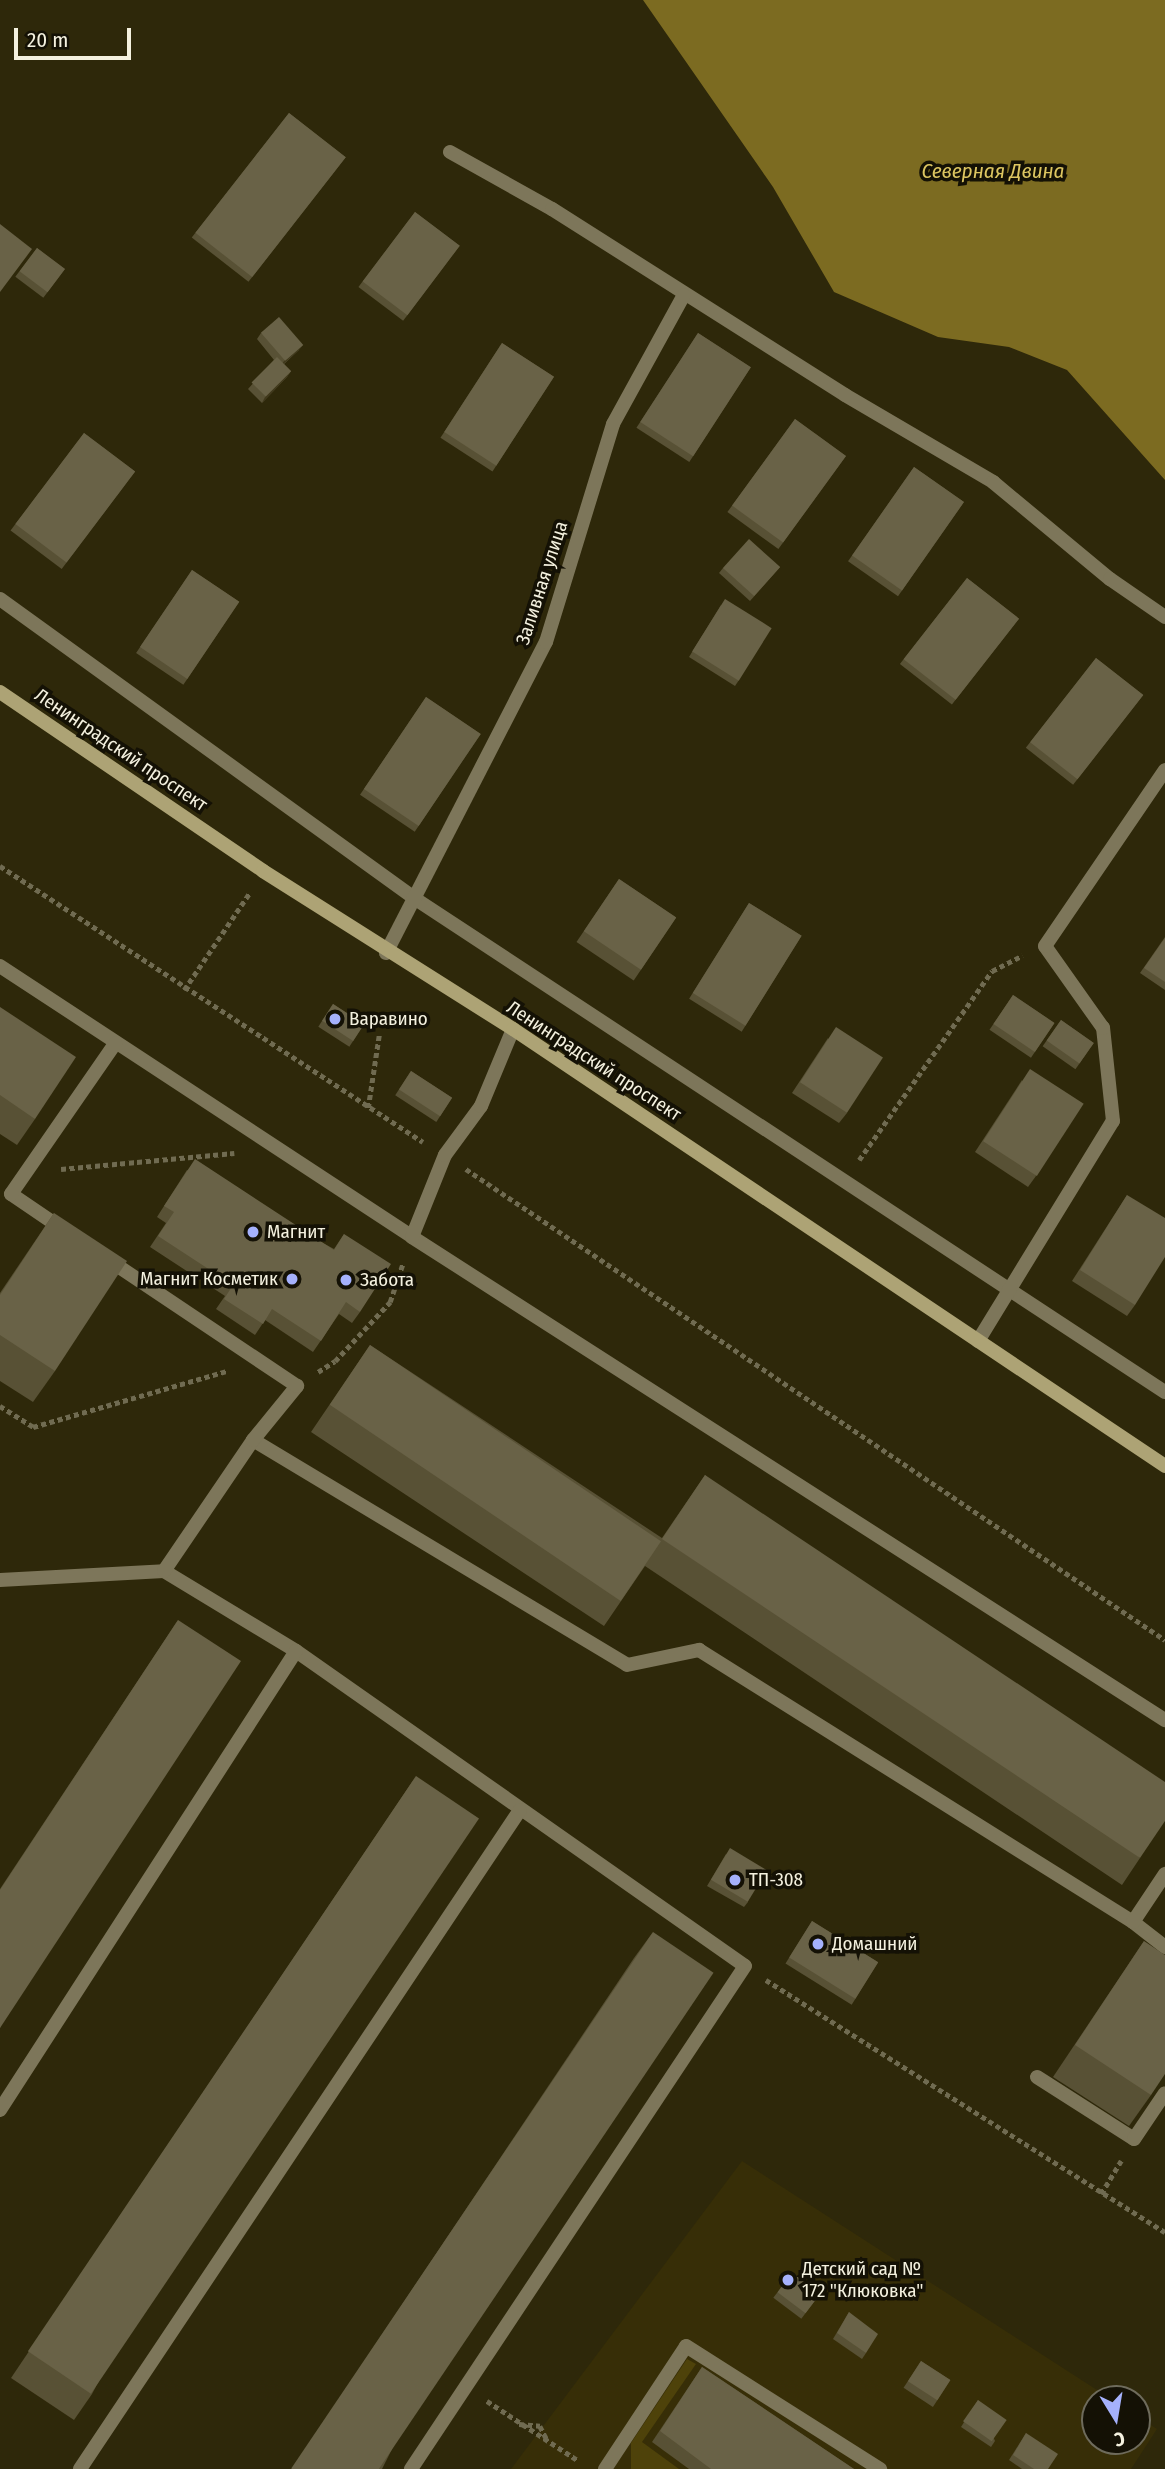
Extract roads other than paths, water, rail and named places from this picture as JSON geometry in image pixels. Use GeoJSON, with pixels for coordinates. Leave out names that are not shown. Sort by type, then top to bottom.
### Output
{"type":"FeatureCollection","features":[{"type":"Feature","properties":{"kind":"main road","name":"Ленинградский проспект"},"geometry":{"type":"LineString","coordinates":[[0,692],[262,871],[386,953],[513,1029],[1165,1466]]}},
{"type":"Feature","properties":{"kind":"street"},"geometry":{"type":"LineString","coordinates":[[450,152],[552,209],[684,295],[993,482],[1165,617]]}},
{"type":"Feature","properties":{"kind":"street","name":"Заливная улица"},"geometry":{"type":"LineString","coordinates":[[386,953],[417,900],[546,642],[614,424],[684,295]]}},
{"type":"Feature","properties":{"kind":"street"},"geometry":{"type":"LineString","coordinates":[[0,599],[417,900],[1165,1392]]}},
{"type":"Feature","properties":{"kind":"street"},"geometry":{"type":"LineString","coordinates":[[978,1341],[1113,1121],[1103,1028],[1045,946],[1165,770]]}},
{"type":"Feature","properties":{"kind":"street"},"geometry":{"type":"LineString","coordinates":[[0,966],[412,1237],[1165,1720]]}},
{"type":"Feature","properties":{"kind":"street"},"geometry":{"type":"LineString","coordinates":[[412,1237],[445,1155],[481,1105],[513,1029]]}},
{"type":"Feature","properties":{"kind":"street"},"geometry":{"type":"LineString","coordinates":[[115,1044],[26,1172],[5,1191],[297,1385],[253,1440],[164,1572]]}},
{"type":"Feature","properties":{"kind":"street"},"geometry":{"type":"LineString","coordinates":[[253,1440],[627,1665],[699,1650],[1133,1922],[1165,1947]]}},
{"type":"Feature","properties":{"kind":"street"},"geometry":{"type":"LineString","coordinates":[[0,1580],[164,1572],[296,1651],[745,1966],[411,2469]]}},
{"type":"Feature","properties":{"kind":"street"},"geometry":{"type":"LineString","coordinates":[[0,2110],[296,1651]]}},
{"type":"Feature","properties":{"kind":"street"},"geometry":{"type":"LineString","coordinates":[[80,2469],[520,1810]]}},
{"type":"Feature","properties":{"kind":"street"},"geometry":{"type":"LineString","coordinates":[[1133,1922],[1165,1874]]}},
{"type":"Feature","properties":{"kind":"street"},"geometry":{"type":"LineString","coordinates":[[1037,2077],[1135,2139],[1165,2093]]}},
{"type":"Feature","properties":{"kind":"street"},"geometry":{"type":"LineString","coordinates":[[605,2469],[686,2346],[880,2469]]}},
{"type":"Feature","properties":{"kind":"water","name":"Северная Двина"},"geometry":{"type":"Polygon","coordinates":[[[643,0],[1165,0],[1165,480],[1067,370],[1009,347],[938,337],[834,292],[773,187],[643,0]]]}},
{"type":"Feature","properties":{"kind":"place","name":"Варавино"},"geometry":{"type":"Point","coordinates":[335,1019]}},
{"type":"Feature","properties":{"kind":"place","name":"Магнит"},"geometry":{"type":"Point","coordinates":[253,1232]}},
{"type":"Feature","properties":{"kind":"place","name":"Магнит Косметик"},"geometry":{"type":"Point","coordinates":[292,1279]}},
{"type":"Feature","properties":{"kind":"place","name":"Забота"},"geometry":{"type":"Point","coordinates":[346,1280]}},
{"type":"Feature","properties":{"kind":"place","name":"ТП-308"},"geometry":{"type":"Point","coordinates":[735,1880]}},
{"type":"Feature","properties":{"kind":"place","name":"Домашний"},"geometry":{"type":"Point","coordinates":[818,1944]}},
{"type":"Feature","properties":{"kind":"place","name":"Детский сад № 172 \"Клюковка\""},"geometry":{"type":"Point","coordinates":[788,2280]}}]}
